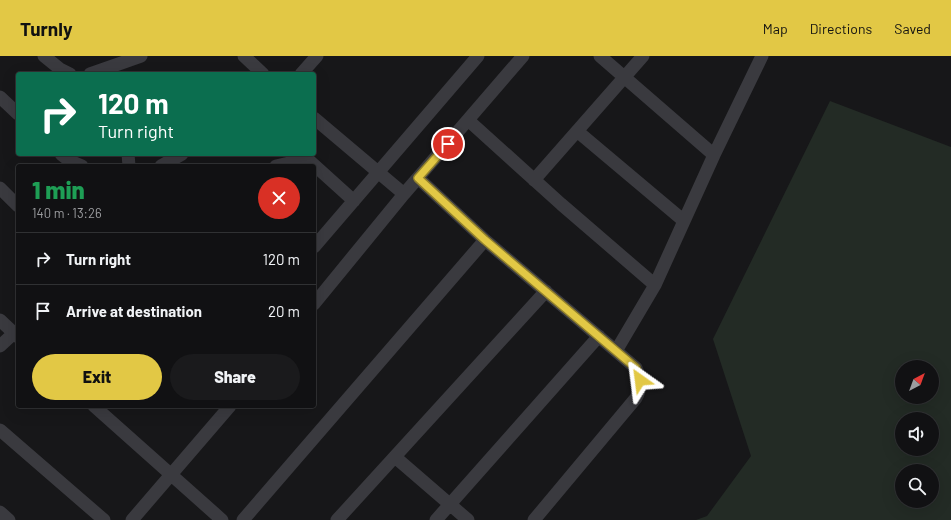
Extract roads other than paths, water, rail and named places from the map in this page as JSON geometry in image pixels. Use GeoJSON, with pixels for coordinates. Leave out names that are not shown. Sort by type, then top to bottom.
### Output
{"type":"FeatureCollection","features":[{"type":"Feature","properties":{"kind":"street"},"geometry":{"type":"LineString","coordinates":[[44,56],[66,72]]}},
{"type":"Feature","properties":{"kind":"street"},"geometry":{"type":"LineString","coordinates":[[104,72],[119,70],[141,56]]}},
{"type":"Feature","properties":{"kind":"street"},"geometry":{"type":"LineString","coordinates":[[244,56],[261,72]]}},
{"type":"Feature","properties":{"kind":"street"},"geometry":{"type":"LineString","coordinates":[[304,72],[318,56]]}},
{"type":"Feature","properties":{"kind":"street"},"geometry":{"type":"LineString","coordinates":[[316,246],[478,56]]}},
{"type":"Feature","properties":{"kind":"street"},"geometry":{"type":"LineString","coordinates":[[316,302],[404,194],[523,56]]}},
{"type":"Feature","properties":{"kind":"street"},"geometry":{"type":"LineString","coordinates":[[600,56],[714,155]]}},
{"type":"Feature","properties":{"kind":"street"},"geometry":{"type":"LineString","coordinates":[[534,180],[643,56]]}},
{"type":"Feature","properties":{"kind":"street"},"geometry":{"type":"LineString","coordinates":[[616,351],[655,285],[714,155],[762,56]]}},
{"type":"Feature","properties":{"kind":"street"},"geometry":{"type":"LineString","coordinates":[[0,97],[16,112]]}},
{"type":"Feature","properties":{"kind":"street"},"geometry":{"type":"LineString","coordinates":[[316,120],[404,194]]}},
{"type":"Feature","properties":{"kind":"street"},"geometry":{"type":"LineString","coordinates":[[468,120],[534,180],[655,285]]}},
{"type":"Feature","properties":{"kind":"street"},"geometry":{"type":"LineString","coordinates":[[577,131],[684,221]]}},
{"type":"Feature","properties":{"kind":"street"},"geometry":{"type":"LineString","coordinates":[[64,156],[77,164]]}},
{"type":"Feature","properties":{"kind":"street"},"geometry":{"type":"LineString","coordinates":[[164,164],[178,156]]}},
{"type":"Feature","properties":{"kind":"street"},"geometry":{"type":"LineString","coordinates":[[282,164],[304,156],[313,164]]}},
{"type":"Feature","properties":{"kind":"street"},"geometry":{"type":"LineString","coordinates":[[316,167],[354,201]]}},
{"type":"Feature","properties":{"kind":"street"},"geometry":{"type":"LineString","coordinates":[[418,178],[485,240],[636,368],[640,380],[639,393],[534,520]]}},
{"type":"Feature","properties":{"kind":"street"},"geometry":{"type":"LineString","coordinates":[[0,188],[16,204]]}},
{"type":"Feature","properties":{"kind":"street"},"geometry":{"type":"LineString","coordinates":[[243,520],[485,240]]}},
{"type":"Feature","properties":{"kind":"street"},"geometry":{"type":"LineString","coordinates":[[337,520],[546,291]]}},
{"type":"Feature","properties":{"kind":"street"},"geometry":{"type":"LineString","coordinates":[[0,320],[16,333]]}},
{"type":"Feature","properties":{"kind":"street"},"geometry":{"type":"LineString","coordinates":[[0,346],[16,335]]}},
{"type":"Feature","properties":{"kind":"street"},"geometry":{"type":"LineString","coordinates":[[436,520],[599,336]]}},
{"type":"Feature","properties":{"kind":"street"},"geometry":{"type":"LineString","coordinates":[[96,408],[222,520]]}},
{"type":"Feature","properties":{"kind":"street"},"geometry":{"type":"LineString","coordinates":[[132,520],[228,408]]}},
{"type":"Feature","properties":{"kind":"street"},"geometry":{"type":"LineString","coordinates":[[0,430],[104,520]]}},
{"type":"Feature","properties":{"kind":"street"},"geometry":{"type":"LineString","coordinates":[[395,458],[468,520]]}},
{"type":"Feature","properties":{"kind":"street"},"geometry":{"type":"LineString","coordinates":[[0,512],[9,520]]}}]}
